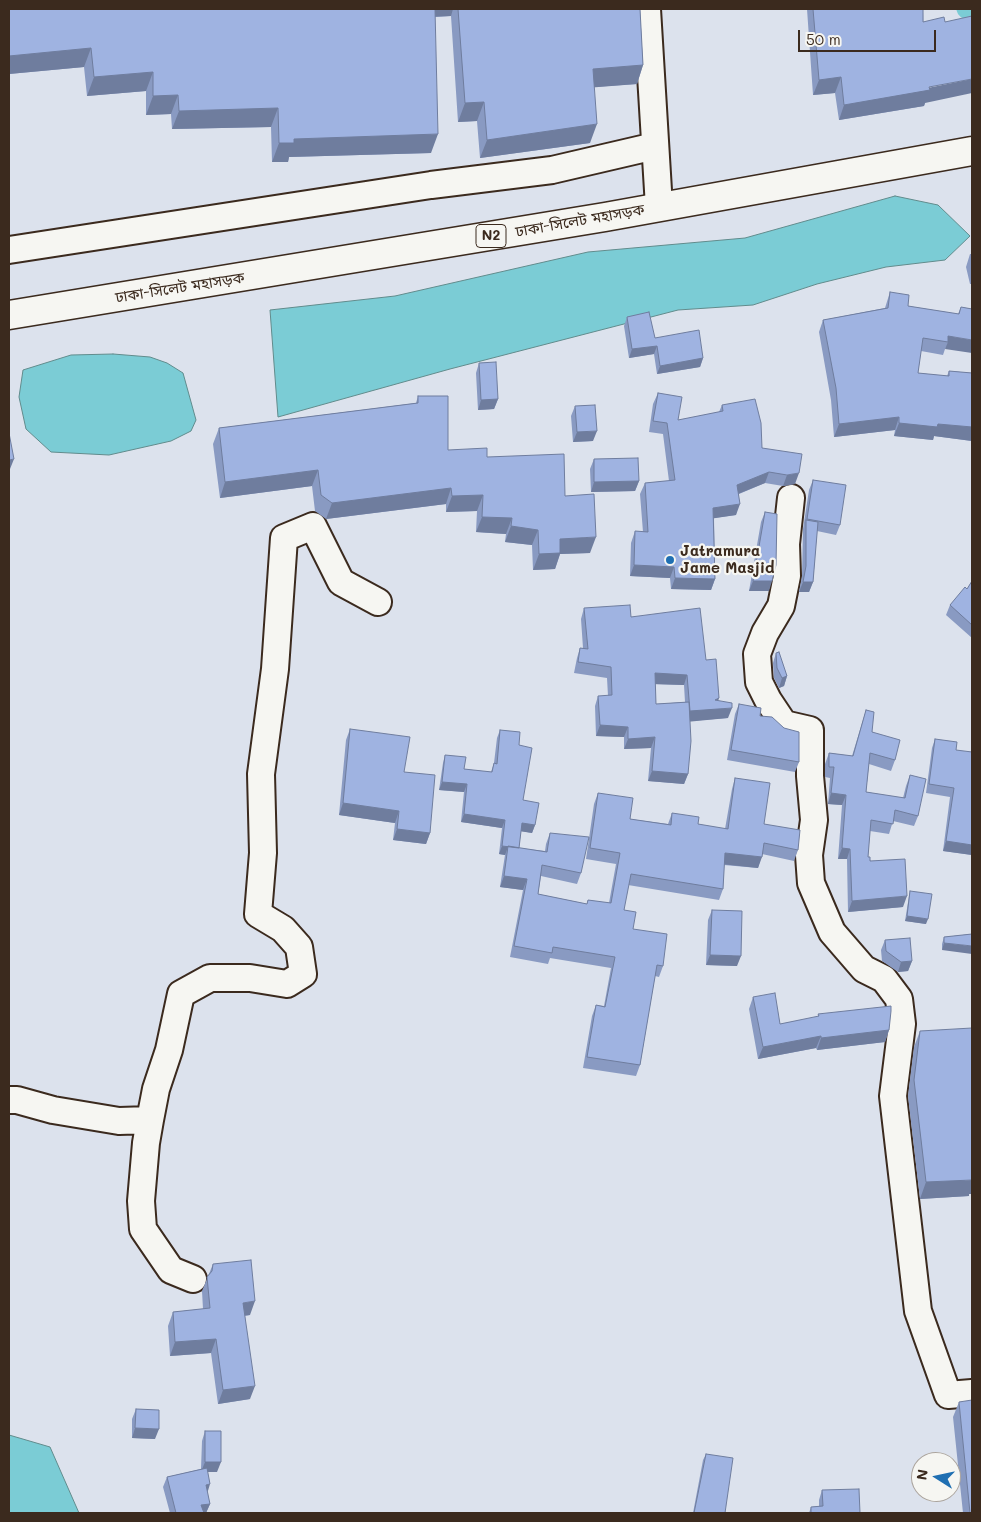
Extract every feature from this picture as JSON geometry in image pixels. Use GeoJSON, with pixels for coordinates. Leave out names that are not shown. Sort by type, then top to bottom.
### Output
{"type":"FeatureCollection","features":[{"type":"Feature","properties":{"kind":"highway","name":"ঢাকা-সিলেট মহাসড়ক"},"geometry":{"type":"LineString","coordinates":[[9,315],[659,208],[972,151]]}},
{"type":"Feature","properties":{"kind":"street"},"geometry":{"type":"LineString","coordinates":[[647,9],[659,208]]}},
{"type":"Feature","properties":{"kind":"street"},"geometry":{"type":"LineString","coordinates":[[9,250],[431,185],[552,170],[655,146]]}},
{"type":"Feature","properties":{"kind":"street"},"geometry":{"type":"LineString","coordinates":[[790,498],[786,544],[787,576],[781,606],[765,633],[756,654],[759,682],[784,724],[810,730],[810,776],[814,820],[809,854],[811,884],[832,932],[864,969],[884,979],[899,1000],[902,1024],[893,1096],[918,1312],[948,1395],[972,1393]]}},
{"type":"Feature","properties":{"kind":"street"},"geometry":{"type":"LineString","coordinates":[[193,1279],[171,1270],[143,1230],[141,1201],[150,1120],[156,1089],[169,1050],[181,994],[210,978],[250,978],[287,984],[303,974],[299,947],[283,930],[258,914],[263,853],[261,774],[275,669],[284,538],[314,526],[341,582],[378,602]]}},
{"type":"Feature","properties":{"kind":"street"},"geometry":{"type":"LineString","coordinates":[[9,1100],[17,1100],[53,1110],[120,1121],[150,1120]]}},
{"type":"Feature","properties":{"kind":"water"},"geometry":{"type":"Polygon","coordinates":[[[895,196],[938,205],[970,236],[945,260],[886,267],[817,284],[753,305],[678,310],[450,369],[278,417],[270,310],[395,296],[588,252],[745,238],[895,196]]]}},
{"type":"Feature","properties":{"kind":"water"},"geometry":{"type":"Polygon","coordinates":[[[113,354],[150,357],[167,363],[183,373],[196,420],[191,431],[171,441],[109,455],[51,452],[26,429],[19,397],[23,370],[71,355],[113,354]]]}},
{"type":"Feature","properties":{"kind":"water"},"geometry":{"type":"Polygon","coordinates":[[[9,1435],[50,1447],[79,1513],[9,1513],[9,1435]]]}},
{"type":"Feature","properties":{"kind":"building"},"geometry":{"type":"Polygon","coordinates":[[[9,9],[435,9],[438,134],[294,139],[294,143],[279,143],[278,108],[179,111],[178,95],[153,96],[153,72],[94,77],[91,48],[9,56],[9,9]]]}},
{"type":"Feature","properties":{"kind":"building"},"geometry":{"type":"Polygon","coordinates":[[[458,9],[640,9],[643,65],[593,69],[597,124],[487,140],[484,102],[465,103],[458,9]]]}},
{"type":"Feature","properties":{"kind":"building"},"geometry":{"type":"Polygon","coordinates":[[[813,9],[923,9],[923,22],[944,17],[945,22],[972,16],[972,79],[929,87],[930,90],[844,105],[841,77],[819,80],[813,9]]]}},
{"type":"Feature","properties":{"kind":"building"},"geometry":{"type":"Polygon","coordinates":[[[890,292],[909,295],[908,306],[959,314],[961,307],[972,309],[972,340],[948,336],[948,342],[923,338],[918,373],[949,376],[949,371],[972,373],[972,427],[938,424],[937,427],[899,423],[899,417],[839,424],[836,388],[823,320],[888,308],[890,292]]]}},
{"type":"Feature","properties":{"kind":"building"},"geometry":{"type":"Polygon","coordinates":[[[649,312],[655,338],[699,330],[703,358],[660,366],[657,346],[632,349],[627,317],[649,312]]]}},
{"type":"Feature","properties":{"kind":"building"},"geometry":{"type":"Polygon","coordinates":[[[496,362],[498,399],[481,400],[479,363],[496,362]]]}},
{"type":"Feature","properties":{"kind":"building"},"geometry":{"type":"Polygon","coordinates":[[[658,393],[682,397],[678,420],[723,411],[722,405],[755,399],[761,423],[762,448],[802,454],[799,473],[787,475],[769,472],[737,485],[740,504],[713,508],[715,579],[675,578],[674,567],[634,565],[635,531],[648,532],[645,483],[675,480],[667,423],[653,421],[658,393]]]}},
{"type":"Feature","properties":{"kind":"building"},"geometry":{"type":"Polygon","coordinates":[[[418,396],[448,396],[448,450],[487,448],[487,457],[564,454],[565,496],[594,494],[596,537],[560,539],[560,553],[539,554],[538,530],[511,526],[512,518],[482,517],[483,495],[452,496],[451,488],[332,503],[321,495],[318,470],[225,482],[219,428],[418,403],[418,396]]]}},
{"type":"Feature","properties":{"kind":"building"},"geometry":{"type":"Polygon","coordinates":[[[595,405],[597,431],[577,432],[575,406],[595,405]]]}},
{"type":"Feature","properties":{"kind":"building"},"geometry":{"type":"Polygon","coordinates":[[[9,433],[14,459],[9,460],[9,433]]]}},
{"type":"Feature","properties":{"kind":"building"},"geometry":{"type":"Polygon","coordinates":[[[638,458],[639,481],[594,482],[594,459],[638,458]]]}},
{"type":"Feature","properties":{"kind":"building"},"geometry":{"type":"Polygon","coordinates":[[[813,480],[846,485],[840,525],[807,519],[813,480]]]}},
{"type":"Feature","properties":{"kind":"building"},"geometry":{"type":"Polygon","coordinates":[[[765,512],[777,514],[776,565],[772,581],[753,581],[765,512]]]}},
{"type":"Feature","properties":{"kind":"building"},"geometry":{"type":"Polygon","coordinates":[[[806,520],[818,522],[813,582],[803,582],[806,566],[806,520]]]}},
{"type":"Feature","properties":{"kind":"building"},"geometry":{"type":"Polygon","coordinates":[[[972,581],[972,625],[950,605],[965,587],[967,589],[972,581]]]}},
{"type":"Feature","properties":{"kind":"building"},"geometry":{"type":"Polygon","coordinates":[[[630,605],[631,617],[700,608],[706,660],[716,659],[719,698],[715,700],[732,703],[732,708],[690,711],[687,675],[655,673],[656,704],[689,702],[691,741],[688,774],[652,771],[655,737],[628,739],[628,727],[600,725],[598,696],[612,695],[611,667],[578,662],[580,648],[588,649],[584,608],[630,605]]]}},
{"type":"Feature","properties":{"kind":"building"},"geometry":{"type":"Polygon","coordinates":[[[779,652],[787,676],[782,678],[777,668],[776,653],[779,652]]]}},
{"type":"Feature","properties":{"kind":"building"},"geometry":{"type":"Polygon","coordinates":[[[739,704],[761,708],[760,716],[772,717],[784,728],[799,732],[799,762],[731,750],[739,704]]]}},
{"type":"Feature","properties":{"kind":"building"},"geometry":{"type":"Polygon","coordinates":[[[866,710],[874,712],[872,732],[900,740],[895,760],[870,753],[866,792],[905,798],[910,775],[926,779],[918,816],[895,810],[893,824],[871,820],[868,857],[870,857],[870,861],[905,859],[907,896],[852,901],[850,849],[842,848],[846,795],[831,793],[834,767],[829,767],[829,753],[853,756],[866,710]]]}},
{"type":"Feature","properties":{"kind":"building"},"geometry":{"type":"Polygon","coordinates":[[[350,729],[410,737],[404,772],[435,775],[430,833],[397,829],[399,811],[343,803],[350,729]]]}},
{"type":"Feature","properties":{"kind":"building"},"geometry":{"type":"Polygon","coordinates":[[[500,730],[520,732],[519,745],[532,748],[523,800],[539,803],[535,825],[522,823],[519,848],[502,846],[505,820],[464,814],[467,784],[442,782],[445,755],[466,757],[464,769],[492,772],[494,763],[497,764],[500,730]]]}},
{"type":"Feature","properties":{"kind":"building"},"geometry":{"type":"Polygon","coordinates":[[[935,739],[957,742],[956,750],[972,752],[972,845],[946,841],[954,788],[929,784],[935,739]]]}},
{"type":"Feature","properties":{"kind":"building"},"geometry":{"type":"Polygon","coordinates":[[[735,778],[770,783],[764,824],[800,830],[798,850],[764,843],[762,857],[725,853],[723,889],[631,874],[624,910],[636,912],[633,929],[667,934],[663,966],[657,965],[640,1065],[587,1057],[596,1005],[605,1007],[615,957],[553,947],[552,953],[514,946],[527,879],[504,876],[508,846],[547,852],[550,833],[589,837],[581,873],[542,865],[538,894],[587,904],[588,900],[611,903],[620,853],[590,848],[598,793],[633,798],[630,819],[671,825],[672,813],[699,817],[698,824],[728,829],[735,778]]]}},
{"type":"Feature","properties":{"kind":"building"},"geometry":{"type":"Polygon","coordinates":[[[910,891],[932,894],[928,919],[907,916],[910,891]]]}},
{"type":"Feature","properties":{"kind":"building"},"geometry":{"type":"Polygon","coordinates":[[[712,910],[742,911],[741,956],[710,955],[712,910]]]}},
{"type":"Feature","properties":{"kind":"building"},"geometry":{"type":"Polygon","coordinates":[[[972,934],[972,946],[944,943],[944,937],[972,934]]]}},
{"type":"Feature","properties":{"kind":"building"},"geometry":{"type":"Polygon","coordinates":[[[910,938],[912,961],[901,962],[886,951],[885,940],[910,938]]]}},
{"type":"Feature","properties":{"kind":"building"},"geometry":{"type":"Polygon","coordinates":[[[775,993],[780,1024],[819,1016],[818,1014],[891,1006],[889,1030],[821,1038],[821,1036],[763,1047],[753,997],[775,993]]]}},
{"type":"Feature","properties":{"kind":"building"},"geometry":{"type":"Polygon","coordinates":[[[972,1028],[972,1180],[926,1182],[914,1080],[920,1031],[972,1028]]]}},
{"type":"Feature","properties":{"kind":"building"},"geometry":{"type":"Polygon","coordinates":[[[251,1260],[255,1301],[243,1303],[255,1386],[223,1390],[216,1339],[175,1342],[173,1312],[210,1308],[207,1277],[212,1271],[213,1264],[251,1260]]]}},
{"type":"Feature","properties":{"kind":"building"},"geometry":{"type":"Polygon","coordinates":[[[972,1400],[972,1513],[970,1513],[959,1402],[972,1400]]]}},
{"type":"Feature","properties":{"kind":"building"},"geometry":{"type":"Polygon","coordinates":[[[136,1409],[159,1410],[159,1429],[135,1428],[136,1409]]]}},
{"type":"Feature","properties":{"kind":"building"},"geometry":{"type":"Polygon","coordinates":[[[205,1431],[221,1431],[221,1462],[205,1462],[205,1431]]]}},
{"type":"Feature","properties":{"kind":"building"},"geometry":{"type":"Polygon","coordinates":[[[706,1454],[733,1458],[725,1513],[694,1513],[706,1454]]]}},
{"type":"Feature","properties":{"kind":"building"},"geometry":{"type":"Polygon","coordinates":[[[207,1468],[210,1484],[206,1485],[210,1504],[201,1505],[204,1513],[176,1513],[167,1477],[207,1468]]]}},
{"type":"Feature","properties":{"kind":"building"},"geometry":{"type":"Polygon","coordinates":[[[859,1489],[860,1513],[811,1513],[811,1507],[823,1506],[822,1490],[859,1489]]]}},
{"type":"Feature","properties":{"kind":"waterway"},"geometry":{"type":"LineString","coordinates":[[966,9],[972,13]]}},
{"type":"Feature","properties":{"kind":"place","name":"Jatramura Jame Masjid"},"geometry":{"type":"Point","coordinates":[670,560]}}]}
